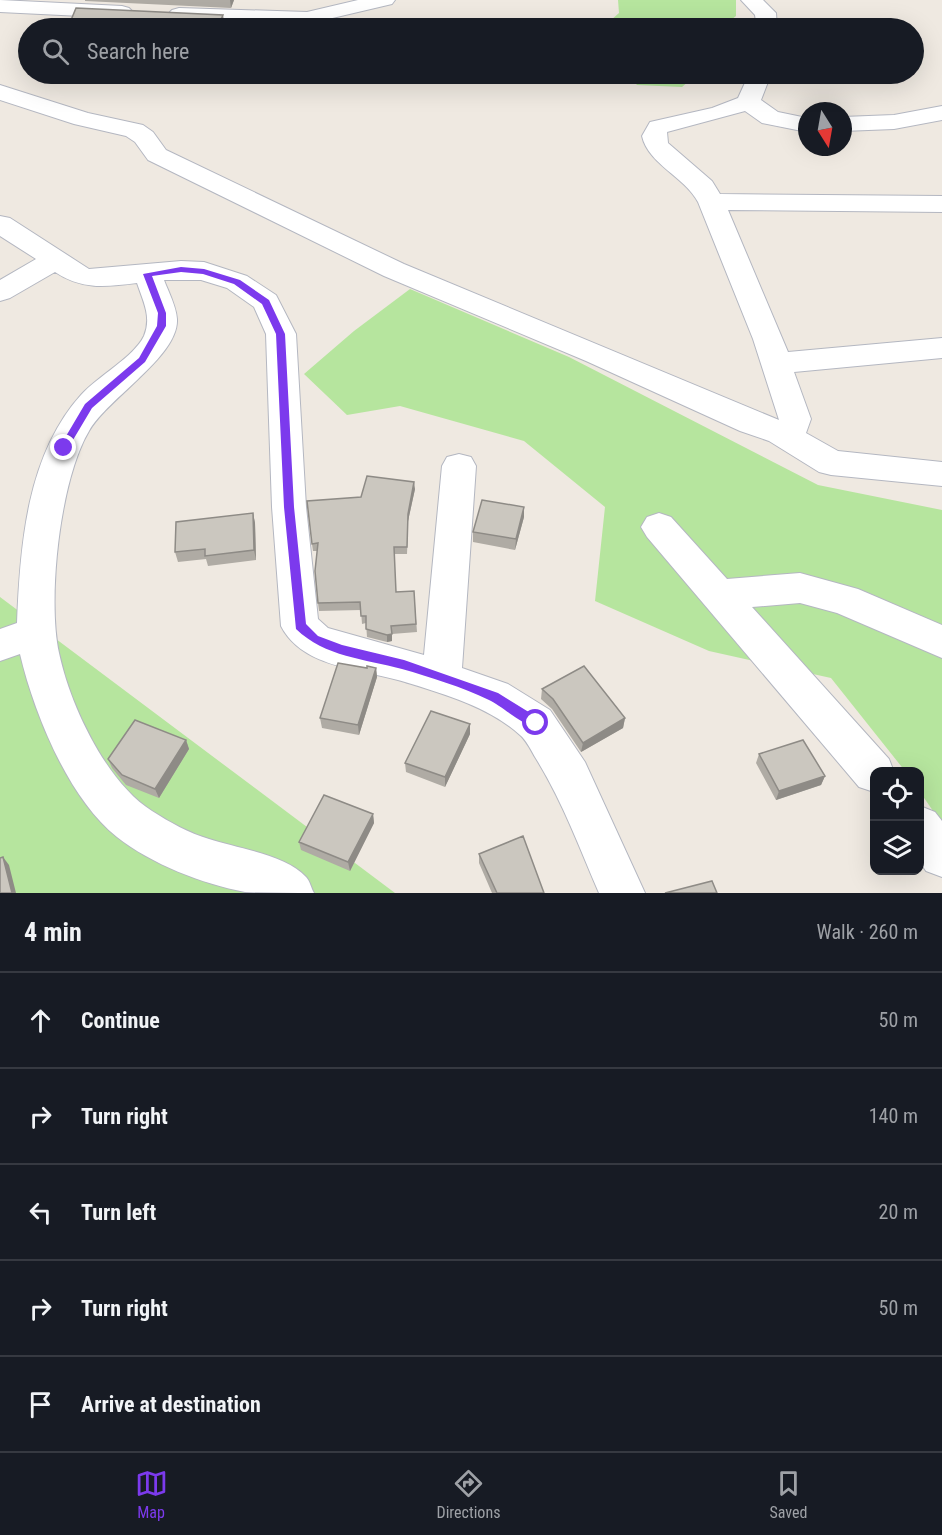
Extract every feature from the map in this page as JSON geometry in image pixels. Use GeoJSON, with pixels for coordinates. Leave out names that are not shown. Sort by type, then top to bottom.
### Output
{"type":"FeatureCollection","features":[{"type":"Feature","properties":{"kind":"street"},"geometry":{"type":"LineString","coordinates":[[159,13],[309,9],[385,0]]}},
{"type":"Feature","properties":{"kind":"street"},"geometry":{"type":"LineString","coordinates":[[751,0],[765,13],[766,18]]}},
{"type":"Feature","properties":{"kind":"street"},"geometry":{"type":"LineString","coordinates":[[0,6],[138,13]]}},
{"type":"Feature","properties":{"kind":"street"},"geometry":{"type":"LineString","coordinates":[[756,84],[748,102],[719,113],[659,127],[654,132],[653,139],[658,147],[703,186],[711,202],[777,363],[795,419],[792,429],[781,433]]}},
{"type":"Feature","properties":{"kind":"street"},"geometry":{"type":"LineString","coordinates":[[0,92],[82,119],[134,130],[144,137],[157,155],[394,270],[607,359],[751,423],[781,433],[831,463],[942,474]]}},
{"type":"Feature","properties":{"kind":"street"},"geometry":{"type":"LineString","coordinates":[[748,102],[770,118],[798,123]]}},
{"type":"Feature","properties":{"kind":"street"},"geometry":{"type":"LineString","coordinates":[[852,124],[894,122],[942,113]]}},
{"type":"Feature","properties":{"kind":"street"},"geometry":{"type":"LineString","coordinates":[[711,202],[942,204]]}},
{"type":"Feature","properties":{"kind":"street"},"geometry":{"type":"LineString","coordinates":[[0,224],[55,260],[79,274],[94,279],[181,270],[204,272],[237,282],[266,302],[281,334],[289,507],[300,626],[314,639],[340,650],[404,665],[494,696],[536,723],[570,776],[622,893]]}},
{"type":"Feature","properties":{"kind":"street"},"geometry":{"type":"LineString","coordinates":[[0,292],[55,260]]}},
{"type":"Feature","properties":{"kind":"street"},"geometry":{"type":"LineString","coordinates":[[147,274],[162,313],[162,326],[142,360],[88,406],[64,448],[53,481],[41,552],[18,638],[38,648],[64,723],[90,775],[130,821],[197,857],[278,881],[291,893]]}},
{"type":"Feature","properties":{"kind":"street"},"geometry":{"type":"LineString","coordinates":[[777,363],[942,348]]}},
{"type":"Feature","properties":{"kind":"street"},"geometry":{"type":"LineString","coordinates":[[442,678],[459,466]]}},
{"type":"Feature","properties":{"kind":"street"},"geometry":{"type":"LineString","coordinates":[[659,527],[870,768]]}},
{"type":"Feature","properties":{"kind":"street"},"geometry":{"type":"LineString","coordinates":[[719,595],[800,588],[845,600],[942,642]]}},
{"type":"Feature","properties":{"kind":"street"},"geometry":{"type":"LineString","coordinates":[[924,832],[942,856]]}},
{"type":"Feature","properties":{"kind":"green space"},"geometry":{"type":"Polygon","coordinates":[[[618,0],[736,0],[736,16],[734,18],[613,18],[619,13],[618,0]]]}},
{"type":"Feature","properties":{"kind":"green space"},"geometry":{"type":"Polygon","coordinates":[[[636,84],[685,84],[682,87],[636,84]]]}},
{"type":"Feature","properties":{"kind":"green space"},"geometry":{"type":"Polygon","coordinates":[[[410,289],[569,357],[818,485],[942,510],[942,824],[924,798],[924,767],[902,767],[831,678],[709,651],[595,601],[605,507],[524,441],[400,406],[347,415],[304,374],[354,331],[410,289]]]}},
{"type":"Feature","properties":{"kind":"green space"},"geometry":{"type":"Polygon","coordinates":[[[0,597],[395,893],[0,893],[0,597]]]}},
{"type":"Feature","properties":{"kind":"building"},"geometry":{"type":"Polygon","coordinates":[[[76,8],[223,15],[222,18],[72,18],[76,8]]]}},
{"type":"Feature","properties":{"kind":"building"},"geometry":{"type":"Polygon","coordinates":[[[367,476],[414,482],[408,514],[407,547],[394,547],[396,592],[414,591],[416,624],[391,626],[392,634],[387,635],[366,629],[366,616],[361,616],[360,602],[318,603],[315,571],[318,543],[312,544],[307,501],[361,497],[367,476]]]}},
{"type":"Feature","properties":{"kind":"building"},"geometry":{"type":"Polygon","coordinates":[[[482,500],[524,507],[516,539],[473,532],[482,500]]]}},
{"type":"Feature","properties":{"kind":"building"},"geometry":{"type":"Polygon","coordinates":[[[253,513],[254,550],[205,556],[205,549],[175,552],[176,522],[253,513]]]}},
{"type":"Feature","properties":{"kind":"building"},"geometry":{"type":"Polygon","coordinates":[[[338,663],[376,668],[358,725],[320,718],[338,663]]]}},
{"type":"Feature","properties":{"kind":"building"},"geometry":{"type":"Polygon","coordinates":[[[584,666],[625,718],[583,743],[553,699],[542,689],[584,666]]]}},
{"type":"Feature","properties":{"kind":"building"},"geometry":{"type":"Polygon","coordinates":[[[431,711],[470,724],[445,777],[405,763],[431,711]]]}},
{"type":"Feature","properties":{"kind":"building"},"geometry":{"type":"Polygon","coordinates":[[[135,720],[186,740],[155,789],[122,775],[108,759],[135,720]]]}},
{"type":"Feature","properties":{"kind":"building"},"geometry":{"type":"Polygon","coordinates":[[[803,740],[825,776],[779,791],[759,754],[803,740]]]}},
{"type":"Feature","properties":{"kind":"building"},"geometry":{"type":"Polygon","coordinates":[[[324,795],[373,814],[348,862],[299,842],[324,795]]]}},
{"type":"Feature","properties":{"kind":"building"},"geometry":{"type":"Polygon","coordinates":[[[523,836],[544,893],[497,893],[479,854],[523,836]]]}},
{"type":"Feature","properties":{"kind":"building"},"geometry":{"type":"Polygon","coordinates":[[[3,857],[12,893],[0,893],[0,858],[3,857]]]}},
{"type":"Feature","properties":{"kind":"building"},"geometry":{"type":"Polygon","coordinates":[[[712,881],[717,893],[665,893],[712,881]]]}},
{"type":"Feature","properties":{"kind":"route"},"geometry":{"type":"LineString","coordinates":[[64,448],[75,425],[88,406],[142,360],[162,326],[162,313],[147,274],[181,270],[204,272],[237,282],[266,302],[281,334],[289,507],[300,626],[314,639],[340,650],[404,665],[494,696],[536,723]]}}]}
